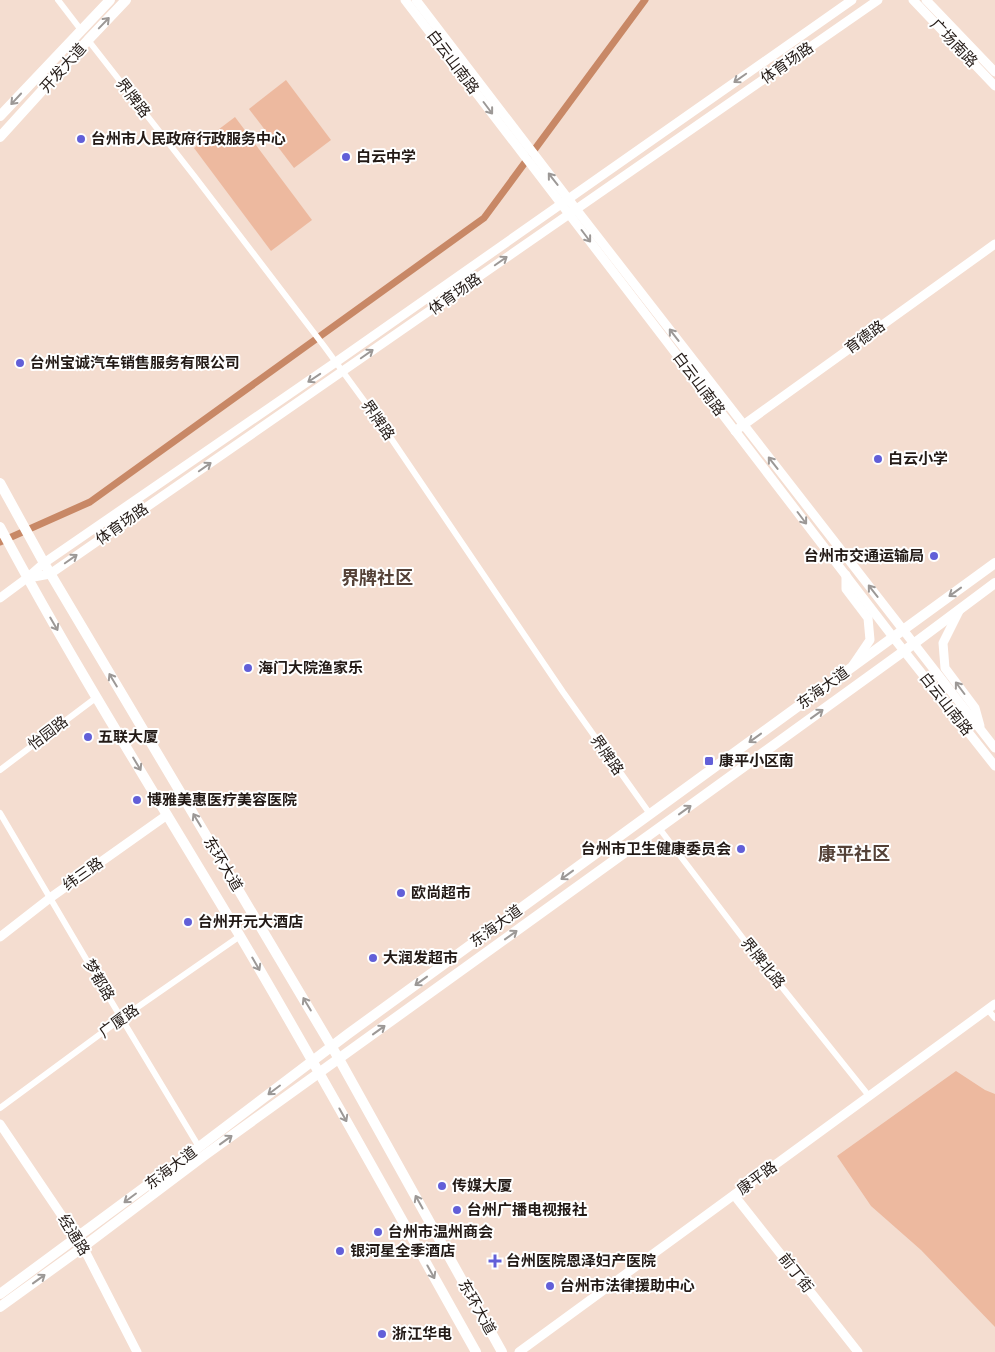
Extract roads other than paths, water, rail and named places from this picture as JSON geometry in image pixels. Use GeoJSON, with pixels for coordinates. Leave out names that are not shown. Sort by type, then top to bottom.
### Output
{"type":"FeatureCollection","features":[{"type":"Feature","properties":{"kind":"main road","name":"开发大道"},"geometry":{"type":"LineString","coordinates":[[0,116],[110,0]]}},
{"type":"Feature","properties":{"kind":"main road","name":"开发大道"},"geometry":{"type":"LineString","coordinates":[[0,137],[126,0]]}},
{"type":"Feature","properties":{"kind":"main road","name":"白云山南路"},"geometry":{"type":"LineString","coordinates":[[405,0],[520,143]]}},
{"type":"Feature","properties":{"kind":"main road","name":"白云山南路"},"geometry":{"type":"LineString","coordinates":[[416,0],[537,166],[744,425],[995,748]]}},
{"type":"Feature","properties":{"kind":"main road","name":"体育场路"},"geometry":{"type":"LineString","coordinates":[[0,598],[44,563],[336,362],[852,0]]}},
{"type":"Feature","properties":{"kind":"main road","name":"体育场路"},"geometry":{"type":"LineString","coordinates":[[27,578],[50,574],[878,0]]}},
{"type":"Feature","properties":{"kind":"main road","name":"广场南路"},"geometry":{"type":"LineString","coordinates":[[913,0],[995,86]]}},
{"type":"Feature","properties":{"kind":"main road","name":"广场南路"},"geometry":{"type":"LineString","coordinates":[[926,0],[995,72]]}},
{"type":"Feature","properties":{"kind":"main road","name":"白云山南路"},"geometry":{"type":"LineString","coordinates":[[572,211],[735,431],[995,766]]}},
{"type":"Feature","properties":{"kind":"main road","name":"育德路"},"geometry":{"type":"LineString","coordinates":[[735,431],[995,244]]}},
{"type":"Feature","properties":{"kind":"main road","name":"东环大道"},"geometry":{"type":"LineString","coordinates":[[0,483],[50,574],[332,1046],[502,1352]]}},
{"type":"Feature","properties":{"kind":"main road","name":"东环大道"},"geometry":{"type":"LineString","coordinates":[[0,527],[27,578],[320,1073],[476,1352]]}},
{"type":"Feature","properties":{"kind":"main road","name":"东海大道"},"geometry":{"type":"LineString","coordinates":[[0,1307],[199,1147],[332,1046],[995,563]]}},
{"type":"Feature","properties":{"kind":"main road"},"geometry":{"type":"LineString","coordinates":[[846,575],[846,589],[868,618],[870,640],[852,667]]}},
{"type":"Feature","properties":{"kind":"main road","name":"东海大道"},"geometry":{"type":"LineString","coordinates":[[0,1294],[80,1242],[320,1073],[914,644],[995,583]]}},
{"type":"Feature","properties":{"kind":"main road"},"geometry":{"type":"LineString","coordinates":[[961,608],[944,643],[945,668],[975,708],[982,731]]}},
{"type":"Feature","properties":{"kind":"main road","name":"纬三路"},"geometry":{"type":"LineString","coordinates":[[0,937],[50,898],[167,815]]}},
{"type":"Feature","properties":{"kind":"main road","name":"康平路"},"geometry":{"type":"LineString","coordinates":[[519,1352],[991,1007]]}},
{"type":"Feature","properties":{"kind":"main road","name":"经通路"},"geometry":{"type":"LineString","coordinates":[[0,1124],[80,1242],[138,1352]]}},
{"type":"Feature","properties":{"kind":"main road","name":"前丁街"},"geometry":{"type":"LineString","coordinates":[[734,1195],[858,1352]]}},
{"type":"Feature","properties":{"kind":"street"},"geometry":{"type":"LineString","coordinates":[[58,0],[81,30]]}},
{"type":"Feature","properties":{"kind":"street","name":"界牌路"},"geometry":{"type":"LineString","coordinates":[[88,40],[343,371],[384,428],[563,692],[650,814]]}},
{"type":"Feature","properties":{"kind":"street","name":"怡园路"},"geometry":{"type":"LineString","coordinates":[[0,770],[97,697]]}},
{"type":"Feature","properties":{"kind":"street","name":"梦都路"},"geometry":{"type":"LineString","coordinates":[[0,813],[199,1147]]}},
{"type":"Feature","properties":{"kind":"street","name":"界牌北路"},"geometry":{"type":"LineString","coordinates":[[659,828],[745,941],[869,1096]]}},
{"type":"Feature","properties":{"kind":"street","name":"广厦路"},"geometry":{"type":"LineString","coordinates":[[0,1108],[122,1018],[240,936]]}},
{"type":"Feature","properties":{"kind":"street"},"geometry":{"type":"LineString","coordinates":[[991,1007],[995,1018]]}},
{"type":"Feature","properties":{"kind":"waterway"},"geometry":{"type":"LineString","coordinates":[[0,542],[90,502],[484,218],[645,0]]}},
{"type":"Feature","properties":{"kind":"place","name":"台州市人民政府行政服务中心"},"geometry":{"type":"Point","coordinates":[81,139]}},
{"type":"Feature","properties":{"kind":"place","name":"白云中学"},"geometry":{"type":"Point","coordinates":[346,157]}},
{"type":"Feature","properties":{"kind":"place","name":"台州宝诚汽车销售服务有限公司"},"geometry":{"type":"Point","coordinates":[20,363]}},
{"type":"Feature","properties":{"kind":"place","name":"白云小学"},"geometry":{"type":"Point","coordinates":[878,459]}},
{"type":"Feature","properties":{"kind":"place","name":"台州市交通运输局"},"geometry":{"type":"Point","coordinates":[934,556]}},
{"type":"Feature","properties":{"kind":"place","name":"海门大院渔家乐"},"geometry":{"type":"Point","coordinates":[248,668]}},
{"type":"Feature","properties":{"kind":"place","name":"五联大厦"},"geometry":{"type":"Point","coordinates":[88,737]}},
{"type":"Feature","properties":{"kind":"place","name":"康平小区南"},"geometry":{"type":"Point","coordinates":[709,761]}},
{"type":"Feature","properties":{"kind":"place","name":"博雅美惠医疗美容医院"},"geometry":{"type":"Point","coordinates":[137,800]}},
{"type":"Feature","properties":{"kind":"place","name":"台州市卫生健康委员会"},"geometry":{"type":"Point","coordinates":[741,849]}},
{"type":"Feature","properties":{"kind":"place","name":"欧尚超市"},"geometry":{"type":"Point","coordinates":[401,893]}},
{"type":"Feature","properties":{"kind":"place","name":"台州开元大酒店"},"geometry":{"type":"Point","coordinates":[188,922]}},
{"type":"Feature","properties":{"kind":"place","name":"大润发超市"},"geometry":{"type":"Point","coordinates":[373,958]}},
{"type":"Feature","properties":{"kind":"place","name":"传媒大厦"},"geometry":{"type":"Point","coordinates":[442,1186]}},
{"type":"Feature","properties":{"kind":"place","name":"台州广播电视报社"},"geometry":{"type":"Point","coordinates":[457,1210]}},
{"type":"Feature","properties":{"kind":"place","name":"台州市温州商会"},"geometry":{"type":"Point","coordinates":[378,1232]}},
{"type":"Feature","properties":{"kind":"place","name":"银河星全季酒店"},"geometry":{"type":"Point","coordinates":[340,1251]}},
{"type":"Feature","properties":{"kind":"place","name":"台州医院恩泽妇产医院"},"geometry":{"type":"Point","coordinates":[495,1261]}},
{"type":"Feature","properties":{"kind":"place","name":"台州市法律援助中心"},"geometry":{"type":"Point","coordinates":[550,1286]}},
{"type":"Feature","properties":{"kind":"place","name":"浙江华电"},"geometry":{"type":"Point","coordinates":[382,1334]}},
{"type":"Feature","properties":{"kind":"district","name":"界牌社区"},"geometry":{"type":"Point","coordinates":[377,578]}},
{"type":"Feature","properties":{"kind":"district","name":"康平社区"},"geometry":{"type":"Point","coordinates":[854,854]}}]}
